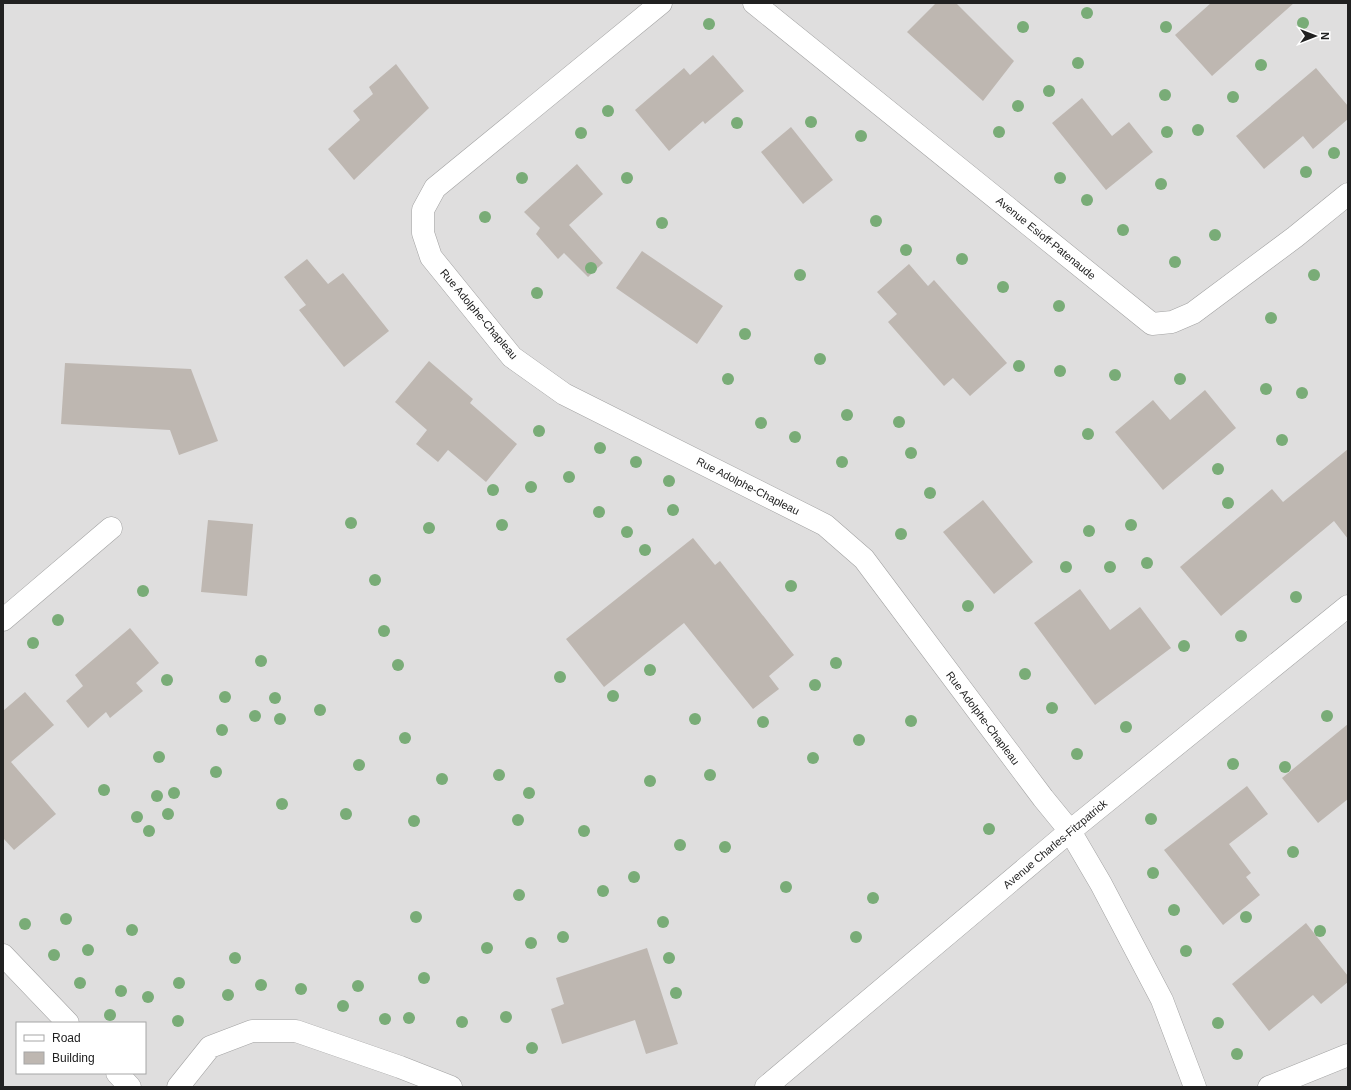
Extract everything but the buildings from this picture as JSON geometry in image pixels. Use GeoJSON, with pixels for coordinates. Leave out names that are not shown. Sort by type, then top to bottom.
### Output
{"type":"FeatureCollection","features":[{"type":"Feature","properties":{"kind":"street","name":"Rue Adolphe-Chapleau"},"geometry":{"type":"LineString","coordinates":[[662,3],[434,188],[423,210],[423,233],[431,257],[512,357],[564,394],[825,525],[864,559],[1043,798],[1070,831],[1101,884],[1162,1000],[1195,1087]]}},
{"type":"Feature","properties":{"kind":"street","name":"Avenue Esioff-Patenaude"},"geometry":{"type":"LineString","coordinates":[[754,3],[1152,324],[1172,322],[1193,313],[1295,237],[1348,194]]}},
{"type":"Feature","properties":{"kind":"street"},"geometry":{"type":"LineString","coordinates":[[3,620],[111,528]]}},
{"type":"Feature","properties":{"kind":"street","name":"Avenue Charles-Fitzpatrick"},"geometry":{"type":"LineString","coordinates":[[766,1087],[1070,831],[1348,606]]}},
{"type":"Feature","properties":{"kind":"street"},"geometry":{"type":"LineString","coordinates":[[3,955],[67,1022]]}},
{"type":"Feature","properties":{"kind":"street"},"geometry":{"type":"LineString","coordinates":[[178,1087],[210,1047],[252,1031],[296,1031],[451,1087]]}},
{"type":"Feature","properties":{"kind":"street"},"geometry":{"type":"LineString","coordinates":[[1269,1087],[1348,1055]]}},
{"type":"Feature","properties":{"kind":"street"},"geometry":{"type":"LineString","coordinates":[[118,1074],[130,1087]]}},
{"type":"Feature","properties":{"kind":"shaded area"},"geometry":{"type":"Polygon","coordinates":[[[3,3],[1348,3],[1348,1087],[3,1087],[3,3]]]}}]}
